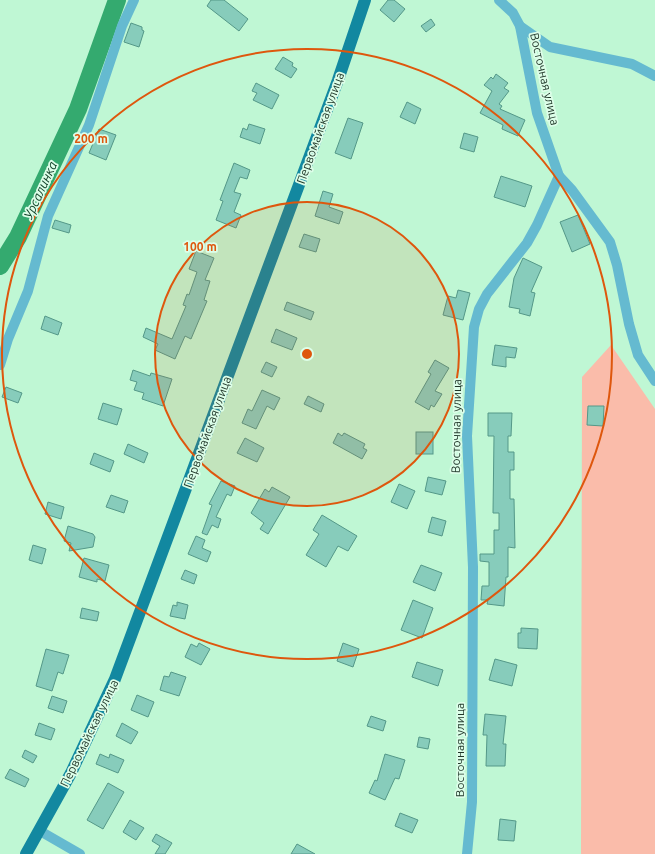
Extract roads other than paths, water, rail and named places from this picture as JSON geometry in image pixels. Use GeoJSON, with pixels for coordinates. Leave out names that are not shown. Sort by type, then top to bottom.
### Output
{"type":"FeatureCollection","features":[{"type":"Feature","properties":{"kind":"main road","name":"Первомайская улица"},"geometry":{"type":"LineString","coordinates":[[26,854],[71,773],[115,679],[330,102],[365,0]]}},
{"type":"Feature","properties":{"kind":"street"},"geometry":{"type":"LineString","coordinates":[[0,365],[8,339],[28,291],[48,216],[89,125],[122,26],[134,0]]}},
{"type":"Feature","properties":{"kind":"street"},"geometry":{"type":"LineString","coordinates":[[499,0],[513,13],[520,26],[550,47],[632,64],[655,76]]}},
{"type":"Feature","properties":{"kind":"street","name":"Восточная улица"},"geometry":{"type":"LineString","coordinates":[[467,854],[472,802],[473,567],[467,436],[474,326],[479,308],[487,294],[527,243],[537,225],[559,176],[538,113],[520,26]]}},
{"type":"Feature","properties":{"kind":"street"},"geometry":{"type":"LineString","coordinates":[[559,176],[572,190],[610,242],[618,265],[629,324],[638,355],[655,381]]}},
{"type":"Feature","properties":{"kind":"street"},"geometry":{"type":"LineString","coordinates":[[40,831],[80,854]]}},
{"type":"Feature","properties":{"kind":"waterway","name":"Урсалинка"},"geometry":{"type":"LineString","coordinates":[[0,266],[18,237],[78,109],[117,0]]}}]}
